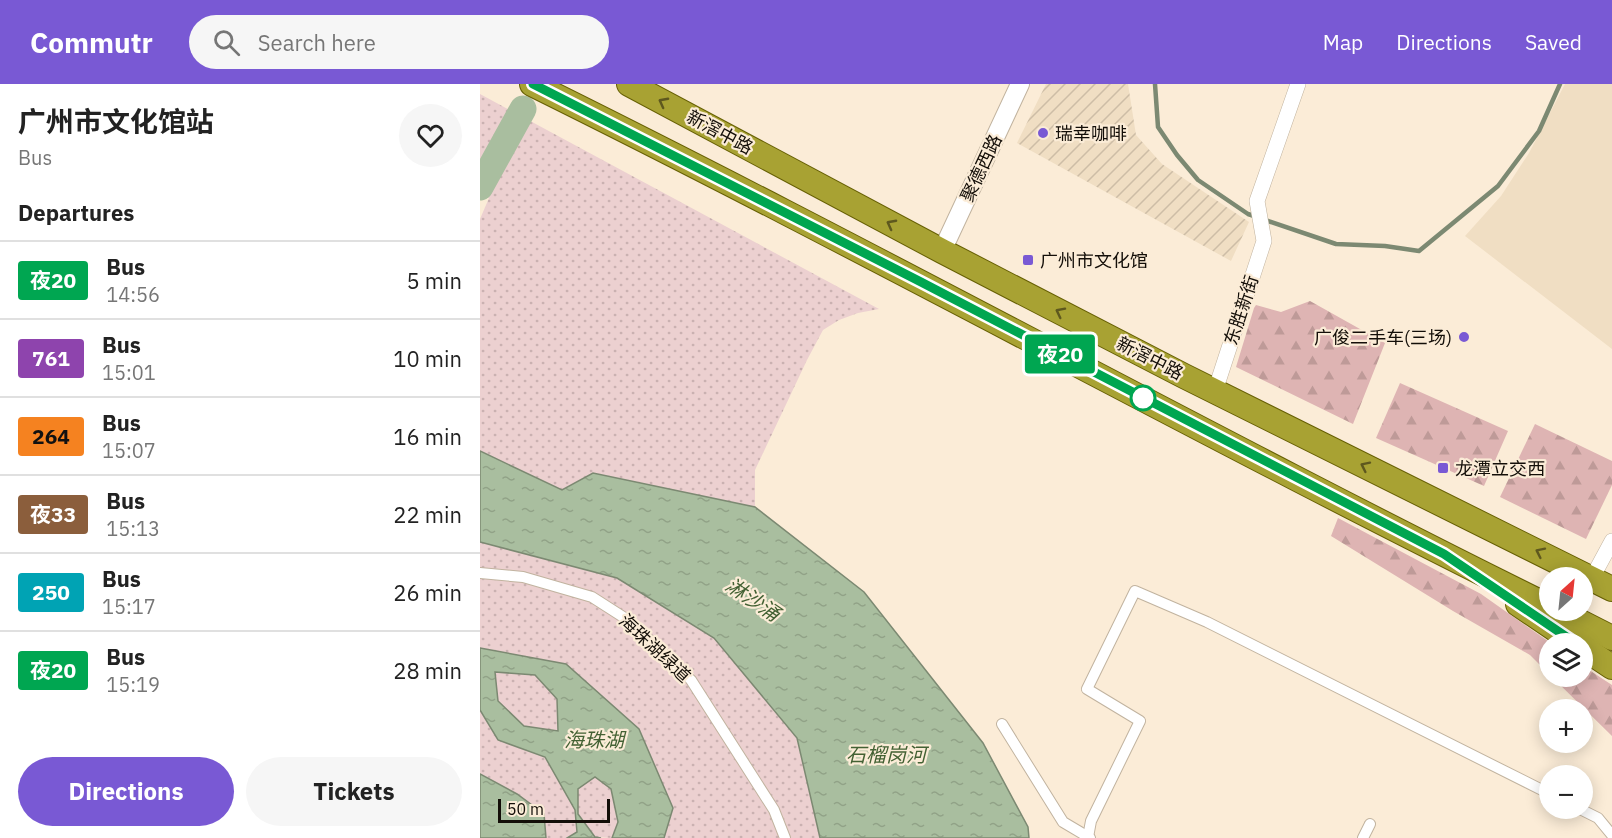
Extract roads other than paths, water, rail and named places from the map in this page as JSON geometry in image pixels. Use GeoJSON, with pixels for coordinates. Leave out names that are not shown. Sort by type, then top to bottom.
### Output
{"type":"FeatureCollection","features":[{"type":"Feature","properties":{"kind":"highway"},"geometry":{"type":"LineString","coordinates":[[532,84],[1539,602]]}},
{"type":"Feature","properties":{"kind":"highway","name":"新滘中路"},"geometry":{"type":"LineString","coordinates":[[629,84],[942,251],[1215,391],[1606,584]]}},
{"type":"Feature","properties":{"kind":"highway"},"geometry":{"type":"LineString","coordinates":[[1444,554],[1595,655]]}},
{"type":"Feature","properties":{"kind":"highway"},"geometry":{"type":"LineString","coordinates":[[1579,621],[1612,638]]}},
{"type":"Feature","properties":{"kind":"street","name":"聚德西路"},"geometry":{"type":"LineString","coordinates":[[942,251],[1020,84]]}},
{"type":"Feature","properties":{"kind":"street","name":"东胜新街"},"geometry":{"type":"LineString","coordinates":[[1215,391],[1264,241],[1257,201],[1298,84]]}},
{"type":"Feature","properties":{"kind":"street"},"geometry":{"type":"LineString","coordinates":[[1606,584],[1612,541]]}},
{"type":"Feature","properties":{"kind":"street","name":"海珠湖绿道"},"geometry":{"type":"LineString","coordinates":[[480,573],[523,577],[592,597],[631,622],[691,680],[774,810],[785,838]]}},
{"type":"Feature","properties":{"kind":"street"},"geometry":{"type":"LineString","coordinates":[[1002,724],[1063,822],[1089,837],[1091,821],[1140,721],[1087,689],[1135,591],[1207,622],[1539,788]]}},
{"type":"Feature","properties":{"kind":"street"},"geometry":{"type":"LineString","coordinates":[[1593,816],[1598,818],[1612,835]]}},
{"type":"Feature","properties":{"kind":"street"},"geometry":{"type":"LineString","coordinates":[[1363,838],[1370,824]]}},
{"type":"Feature","properties":{"kind":"water","name":"石榴岗河"},"geometry":{"type":"Polygon","coordinates":[[[480,451],[562,490],[593,473],[755,507],[864,592],[983,743],[1028,827],[1029,838],[820,838],[797,738],[714,638],[617,578],[480,542],[480,451]]]}},
{"type":"Feature","properties":{"kind":"water","name":"海珠湖"},"geometry":{"type":"Polygon","coordinates":[[[480,648],[566,664],[639,729],[673,808],[664,838],[612,838],[618,822],[611,789],[595,777],[578,789],[578,814],[595,837],[601,838],[567,838],[577,832],[575,810],[545,757],[498,740],[480,710],[480,648]],[[495,672],[498,701],[524,726],[558,731],[557,699],[535,675],[495,672]]]}},
{"type":"Feature","properties":{"kind":"water"},"geometry":{"type":"Polygon","coordinates":[[[480,774],[517,794],[544,814],[546,838],[480,838],[480,774]]]}},
{"type":"Feature","properties":{"kind":"waterway"},"geometry":{"type":"LineString","coordinates":[[1155,84],[1158,127],[1177,155],[1198,180],[1248,214],[1257,217]]}},
{"type":"Feature","properties":{"kind":"waterway"},"geometry":{"type":"LineString","coordinates":[[1265,220],[1336,244],[1385,246],[1419,251],[1498,186],[1539,131],[1560,84]]}},
{"type":"Feature","properties":{"kind":"waterway"},"geometry":{"type":"LineString","coordinates":[[480,187],[523,109]]}},
{"type":"Feature","properties":{"kind":"place","name":"瑞幸咖啡"},"geometry":{"type":"Point","coordinates":[1043,133]}},
{"type":"Feature","properties":{"kind":"place","name":"广州市文化馆"},"geometry":{"type":"Point","coordinates":[1028,260]}},
{"type":"Feature","properties":{"kind":"place","name":"广俊二手车(三场)"},"geometry":{"type":"Point","coordinates":[1464,337]}},
{"type":"Feature","properties":{"kind":"place","name":"龙潭立交西"},"geometry":{"type":"Point","coordinates":[1443,468]}},
{"type":"Feature","properties":{"kind":"water label","name":"淋沙涌"},"geometry":{"type":"Point","coordinates":[753,599]}}]}
